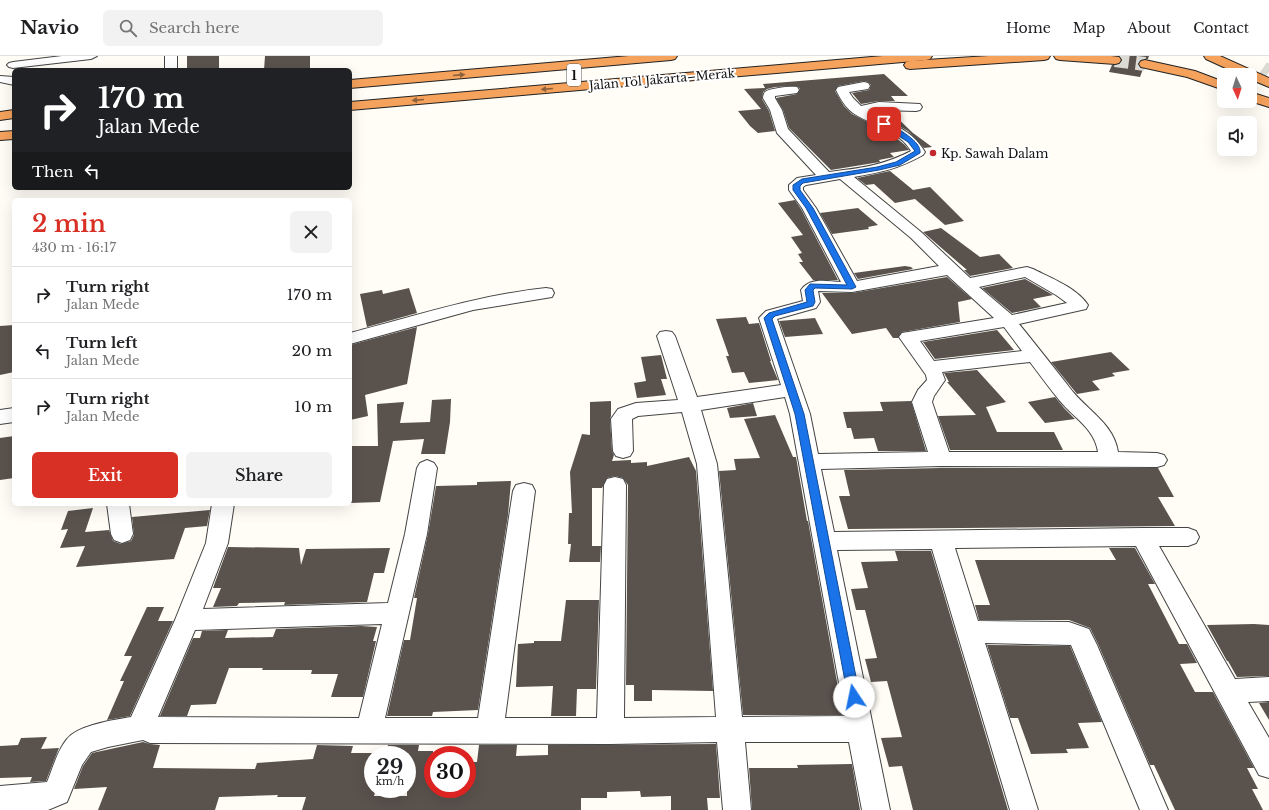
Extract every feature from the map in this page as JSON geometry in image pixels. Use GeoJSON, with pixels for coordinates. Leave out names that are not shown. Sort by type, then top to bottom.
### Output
{"type":"FeatureCollection","features":[{"type":"Feature","properties":{"kind":"highway"},"geometry":{"type":"LineString","coordinates":[[352,84],[671,56]]}},
{"type":"Feature","properties":{"kind":"highway","name":"Jalan Tol Jakarta–Merak"},"geometry":{"type":"LineString","coordinates":[[352,94],[797,56]]}},
{"type":"Feature","properties":{"kind":"highway","name":"Jalan Tol Jakarta–Merak"},"geometry":{"type":"LineString","coordinates":[[352,106],[926,56]]}},
{"type":"Feature","properties":{"kind":"highway"},"geometry":{"type":"LineString","coordinates":[[781,69],[906,65],[1044,56]]}},
{"type":"Feature","properties":{"kind":"highway"},"geometry":{"type":"LineString","coordinates":[[1060,56],[1115,60]]}},
{"type":"Feature","properties":{"kind":"highway"},"geometry":{"type":"LineString","coordinates":[[1206,57],[1224,68]]}},
{"type":"Feature","properties":{"kind":"highway"},"geometry":{"type":"LineString","coordinates":[[1206,57],[1269,84]]}},
{"type":"Feature","properties":{"kind":"highway"},"geometry":{"type":"LineString","coordinates":[[1145,64],[1190,74],[1217,84]]}},
{"type":"Feature","properties":{"kind":"highway"},"geometry":{"type":"LineString","coordinates":[[1257,85],[1269,91]]}},
{"type":"Feature","properties":{"kind":"highway"},"geometry":{"type":"LineString","coordinates":[[1257,99],[1269,103]]}},
{"type":"Feature","properties":{"kind":"highway"},"geometry":{"type":"LineString","coordinates":[[0,116],[12,114]]}},
{"type":"Feature","properties":{"kind":"highway"},"geometry":{"type":"LineString","coordinates":[[0,122],[12,121]]}},
{"type":"Feature","properties":{"kind":"highway"},"geometry":{"type":"LineString","coordinates":[[0,136],[12,135]]}},
{"type":"Feature","properties":{"kind":"street"},"geometry":{"type":"LineString","coordinates":[[13,65],[90,56]]}},
{"type":"Feature","properties":{"kind":"street"},"geometry":{"type":"LineString","coordinates":[[82,68],[90,56]]}},
{"type":"Feature","properties":{"kind":"street"},"geometry":{"type":"LineString","coordinates":[[171,56],[171,68]]}},
{"type":"Feature","properties":{"kind":"street"},"geometry":{"type":"LineString","coordinates":[[0,79],[12,81]]}},
{"type":"Feature","properties":{"kind":"street"},"geometry":{"type":"LineString","coordinates":[[852,287],[810,208],[796,190],[796,185],[802,181],[825,176],[844,175],[898,163],[918,152],[917,147],[910,140],[893,128],[858,110],[842,90],[864,86]]}},
{"type":"Feature","properties":{"kind":"street"},"geometry":{"type":"LineString","coordinates":[[793,90],[770,94],[769,98],[776,110],[782,130],[825,176]]}},
{"type":"Feature","properties":{"kind":"street"},"geometry":{"type":"LineString","coordinates":[[858,110],[879,106],[916,108]]}},
{"type":"Feature","properties":{"kind":"street"},"geometry":{"type":"LineString","coordinates":[[844,175],[877,204],[916,234],[1008,322],[1068,398],[1099,429],[1106,445],[1108,460]]}},
{"type":"Feature","properties":{"kind":"street"},"geometry":{"type":"LineString","coordinates":[[876,810],[800,414],[768,318],[772,315],[810,304],[812,302],[809,290],[813,286],[852,287],[952,269]]}},
{"type":"Feature","properties":{"kind":"street"},"geometry":{"type":"LineString","coordinates":[[941,459],[922,402],[924,394],[936,380],[930,367],[908,337],[1008,322],[1080,305],[1062,291],[1027,272],[967,284]]}},
{"type":"Feature","properties":{"kind":"street"},"geometry":{"type":"LineString","coordinates":[[352,338],[456,308],[510,296],[546,293]]}},
{"type":"Feature","properties":{"kind":"street"},"geometry":{"type":"LineString","coordinates":[[666,336],[690,405],[707,464],[738,810]]}},
{"type":"Feature","properties":{"kind":"street"},"geometry":{"type":"LineString","coordinates":[[930,367],[1034,356]]}},
{"type":"Feature","properties":{"kind":"street"},"geometry":{"type":"LineString","coordinates":[[623,451],[621,418],[625,414],[636,410],[690,405],[791,390]]}},
{"type":"Feature","properties":{"kind":"street"},"geometry":{"type":"LineString","coordinates":[[0,418],[12,415]]}},
{"type":"Feature","properties":{"kind":"street"},"geometry":{"type":"LineString","coordinates":[[809,462],[941,459],[1157,460]]}},
{"type":"Feature","properties":{"kind":"street"},"geometry":{"type":"LineString","coordinates":[[369,731],[416,534],[426,468]]}},
{"type":"Feature","properties":{"kind":"street"},"geometry":{"type":"LineString","coordinates":[[610,731],[616,485]]}},
{"type":"Feature","properties":{"kind":"street"},"geometry":{"type":"LineString","coordinates":[[490,731],[524,491]]}},
{"type":"Feature","properties":{"kind":"street"},"geometry":{"type":"LineString","coordinates":[[119,506],[122,534]]}},
{"type":"Feature","properties":{"kind":"street"},"geometry":{"type":"LineString","coordinates":[[144,727],[142,723],[187,620],[217,543],[223,506]]}},
{"type":"Feature","properties":{"kind":"street"},"geometry":{"type":"LineString","coordinates":[[1142,537],[1269,765]]}},
{"type":"Feature","properties":{"kind":"street"},"geometry":{"type":"LineString","coordinates":[[825,542],[1188,537]]}},
{"type":"Feature","properties":{"kind":"street"},"geometry":{"type":"LineString","coordinates":[[941,540],[1024,810]]}},
{"type":"Feature","properties":{"kind":"street"},"geometry":{"type":"LineString","coordinates":[[187,620],[397,613]]}},
{"type":"Feature","properties":{"kind":"street"},"geometry":{"type":"LineString","coordinates":[[970,632],[1069,633],[1080,637],[1085,645],[1154,810]]}},
{"type":"Feature","properties":{"kind":"street"},"geometry":{"type":"LineString","coordinates":[[1228,691],[1269,689]]}},
{"type":"Feature","properties":{"kind":"street"},"geometry":{"type":"LineString","coordinates":[[0,800],[48,796],[57,792],[77,746],[84,741],[144,727],[158,731],[610,731],[860,729]]}},
{"type":"Feature","properties":{"kind":"building"},"geometry":{"type":"Polygon","coordinates":[[[187,56],[219,56],[219,68],[187,68],[187,56]]]}},
{"type":"Feature","properties":{"kind":"building"},"geometry":{"type":"Polygon","coordinates":[[[265,56],[310,56],[310,68],[264,68],[265,56]]]}},
{"type":"Feature","properties":{"kind":"building"},"geometry":{"type":"Polygon","coordinates":[[[1120,56],[1149,56],[1148,59],[1141,60],[1138,63],[1140,68],[1143,69],[1140,77],[1109,72],[1112,65],[1120,64],[1122,59],[1120,56]]]}},
{"type":"Feature","properties":{"kind":"building"},"geometry":{"type":"Polygon","coordinates":[[[884,74],[908,96],[891,96],[895,101],[879,101],[861,104],[852,93],[869,90],[871,85],[864,81],[838,86],[835,91],[844,106],[852,114],[891,134],[909,150],[890,153],[894,157],[879,160],[880,162],[831,170],[789,128],[783,110],[776,98],[797,94],[800,89],[797,86],[775,87],[767,89],[763,92],[762,99],[769,111],[775,131],[758,133],[750,126],[738,111],[761,109],[744,89],[765,88],[763,84],[884,74]]]}},
{"type":"Feature","properties":{"kind":"building"},"geometry":{"type":"Polygon","coordinates":[[[874,112],[891,112],[913,133],[932,147],[924,148],[908,131],[874,112]]]}},
{"type":"Feature","properties":{"kind":"building"},"geometry":{"type":"Polygon","coordinates":[[[890,171],[913,190],[930,187],[964,221],[945,225],[915,199],[895,203],[874,184],[866,185],[857,178],[890,171]]]}},
{"type":"Feature","properties":{"kind":"building"},"geometry":{"type":"Polygon","coordinates":[[[795,200],[838,280],[813,280],[799,262],[803,262],[798,254],[802,253],[791,237],[803,235],[778,203],[795,200]]]}},
{"type":"Feature","properties":{"kind":"building"},"geometry":{"type":"Polygon","coordinates":[[[858,208],[878,225],[868,227],[869,229],[832,234],[820,213],[858,208]]]}},
{"type":"Feature","properties":{"kind":"building"},"geometry":{"type":"Polygon","coordinates":[[[941,228],[980,257],[999,254],[1013,268],[970,276],[964,270],[967,270],[923,232],[941,228]]]}},
{"type":"Feature","properties":{"kind":"building"},"geometry":{"type":"Polygon","coordinates":[[[905,266],[913,269],[858,279],[854,273],[905,266]]]}},
{"type":"Feature","properties":{"kind":"building"},"geometry":{"type":"Polygon","coordinates":[[[947,277],[972,299],[958,302],[960,322],[902,332],[898,338],[893,338],[886,328],[852,334],[822,293],[852,293],[947,277]]]}},
{"type":"Feature","properties":{"kind":"building"},"geometry":{"type":"Polygon","coordinates":[[[1025,279],[1053,295],[1033,299],[1041,307],[1012,313],[982,288],[1025,279]]]}},
{"type":"Feature","properties":{"kind":"building"},"geometry":{"type":"Polygon","coordinates":[[[409,288],[417,313],[367,327],[360,294],[382,290],[383,294],[409,288]]]}},
{"type":"Feature","properties":{"kind":"building"},"geometry":{"type":"Polygon","coordinates":[[[746,317],[749,324],[759,323],[770,361],[778,380],[749,383],[744,372],[732,373],[726,356],[729,356],[716,319],[746,317]]]}},
{"type":"Feature","properties":{"kind":"building"},"geometry":{"type":"Polygon","coordinates":[[[815,318],[823,334],[785,337],[779,321],[815,318]]]}},
{"type":"Feature","properties":{"kind":"building"},"geometry":{"type":"Polygon","coordinates":[[[12,325],[12,372],[0,375],[0,326],[12,325]]]}},
{"type":"Feature","properties":{"kind":"building"},"geometry":{"type":"Polygon","coordinates":[[[417,327],[407,384],[365,395],[368,416],[352,420],[352,344],[417,327]]]}},
{"type":"Feature","properties":{"kind":"building"},"geometry":{"type":"Polygon","coordinates":[[[997,330],[1014,350],[935,359],[923,342],[997,330]]]}},
{"type":"Feature","properties":{"kind":"building"},"geometry":{"type":"Polygon","coordinates":[[[1111,352],[1130,370],[1112,373],[1115,376],[1092,381],[1100,390],[1077,394],[1051,362],[1111,352]]]}},
{"type":"Feature","properties":{"kind":"building"},"geometry":{"type":"Polygon","coordinates":[[[661,355],[667,379],[661,379],[666,395],[637,398],[634,383],[646,381],[641,357],[661,355]]]}},
{"type":"Feature","properties":{"kind":"building"},"geometry":{"type":"Polygon","coordinates":[[[977,370],[1006,402],[986,407],[997,432],[1054,432],[1063,450],[950,450],[938,416],[976,415],[947,382],[949,382],[944,373],[977,370]]]}},
{"type":"Feature","properties":{"kind":"building"},"geometry":{"type":"Polygon","coordinates":[[[1055,397],[1075,419],[1045,423],[1028,402],[1055,397]]]}},
{"type":"Feature","properties":{"kind":"building"},"geometry":{"type":"Polygon","coordinates":[[[451,399],[450,422],[445,454],[421,454],[424,439],[393,441],[380,502],[352,503],[352,446],[378,446],[377,404],[404,402],[400,423],[430,422],[432,400],[451,399]]]}},
{"type":"Feature","properties":{"kind":"building"},"geometry":{"type":"Polygon","coordinates":[[[611,401],[610,419],[612,451],[614,455],[612,461],[631,460],[631,463],[647,462],[647,466],[689,457],[696,471],[713,691],[652,690],[652,701],[634,701],[634,685],[626,685],[628,485],[623,478],[615,476],[607,478],[602,488],[592,488],[592,546],[601,546],[600,562],[569,562],[571,544],[568,544],[569,513],[572,513],[570,472],[582,434],[590,435],[590,402],[611,401]]]}},
{"type":"Feature","properties":{"kind":"building"},"geometry":{"type":"Polygon","coordinates":[[[911,401],[926,451],[878,451],[874,438],[854,439],[851,428],[847,428],[843,412],[883,411],[880,402],[911,401]]]}},
{"type":"Feature","properties":{"kind":"building"},"geometry":{"type":"Polygon","coordinates":[[[753,403],[757,416],[730,418],[727,408],[753,403]]]}},
{"type":"Feature","properties":{"kind":"building"},"geometry":{"type":"Polygon","coordinates":[[[775,415],[793,457],[796,457],[843,715],[743,715],[719,471],[736,470],[734,459],[760,458],[744,419],[775,415]]]}},
{"type":"Feature","properties":{"kind":"building"},"geometry":{"type":"Polygon","coordinates":[[[12,436],[12,478],[0,480],[0,438],[12,436]]]}},
{"type":"Feature","properties":{"kind":"building"},"geometry":{"type":"Polygon","coordinates":[[[941,468],[1158,468],[1174,497],[1158,497],[1175,526],[848,529],[839,496],[850,496],[844,470],[941,468]]]}},
{"type":"Feature","properties":{"kind":"building"},"geometry":{"type":"Polygon","coordinates":[[[511,481],[508,515],[478,710],[433,712],[432,716],[387,716],[404,640],[410,640],[417,598],[414,598],[428,534],[436,486],[477,485],[477,482],[511,481]]]}},
{"type":"Feature","properties":{"kind":"building"},"geometry":{"type":"Polygon","coordinates":[[[93,508],[85,532],[109,530],[113,541],[121,544],[131,541],[134,535],[132,517],[210,510],[207,526],[185,528],[174,559],[76,567],[85,546],[60,548],[68,529],[61,530],[68,511],[93,508]]]}},
{"type":"Feature","properties":{"kind":"building"},"geometry":{"type":"Polygon","coordinates":[[[228,547],[299,548],[301,565],[306,549],[390,548],[384,573],[374,573],[367,602],[284,605],[285,602],[239,603],[237,606],[213,607],[221,588],[213,588],[228,547]]]}},
{"type":"Feature","properties":{"kind":"building"},"geometry":{"type":"Polygon","coordinates":[[[1109,548],[1135,548],[1155,584],[1148,584],[1179,644],[1187,644],[1197,663],[1180,664],[1195,692],[1213,692],[1254,768],[1247,768],[1258,789],[1252,789],[1263,810],[1175,810],[1154,765],[1150,765],[1090,628],[1069,620],[979,620],[975,605],[990,605],[975,560],[1116,560],[1109,548]]]}},
{"type":"Feature","properties":{"kind":"building"},"geometry":{"type":"Polygon","coordinates":[[[895,551],[931,551],[1008,810],[913,810],[902,766],[889,767],[881,738],[902,737],[887,681],[871,682],[865,659],[877,658],[865,610],[856,610],[851,589],[868,588],[861,562],[898,561],[895,551]]]}},
{"type":"Feature","properties":{"kind":"building"},"geometry":{"type":"Polygon","coordinates":[[[566,600],[599,600],[596,689],[577,689],[576,716],[551,716],[553,686],[516,687],[518,644],[534,643],[534,641],[561,641],[566,600]]]}},
{"type":"Feature","properties":{"kind":"building"},"geometry":{"type":"Polygon","coordinates":[[[147,607],[164,607],[158,621],[173,621],[130,716],[107,720],[124,681],[120,681],[132,656],[124,656],[147,607]]]}},
{"type":"Feature","properties":{"kind":"building"},"geometry":{"type":"Polygon","coordinates":[[[1207,625],[1269,625],[1269,676],[1237,677],[1207,625]]]}},
{"type":"Feature","properties":{"kind":"building"},"geometry":{"type":"Polygon","coordinates":[[[361,626],[377,627],[373,641],[376,641],[363,697],[331,697],[338,674],[311,674],[312,670],[262,670],[263,668],[229,668],[216,704],[191,705],[187,716],[160,716],[193,638],[200,638],[202,631],[228,630],[225,638],[273,637],[276,629],[361,626]]]}},
{"type":"Feature","properties":{"kind":"building"},"geometry":{"type":"Polygon","coordinates":[[[987,645],[1070,646],[1102,722],[1078,723],[1089,748],[1066,749],[1068,753],[1031,754],[1018,718],[1010,718],[987,645]]]}},
{"type":"Feature","properties":{"kind":"building"},"geometry":{"type":"Polygon","coordinates":[[[1269,702],[1269,720],[1259,703],[1269,702]]]}},
{"type":"Feature","properties":{"kind":"building"},"geometry":{"type":"Polygon","coordinates":[[[47,737],[41,749],[59,748],[46,781],[30,782],[32,777],[0,778],[0,746],[18,745],[21,738],[47,737]]]}},
{"type":"Feature","properties":{"kind":"building"},"geometry":{"type":"Polygon","coordinates":[[[143,742],[160,745],[153,768],[255,769],[257,763],[313,759],[317,745],[353,746],[351,753],[364,753],[364,798],[416,798],[416,746],[388,746],[419,745],[418,751],[424,751],[424,798],[476,798],[476,762],[479,745],[517,745],[516,756],[548,755],[548,745],[716,744],[720,798],[707,798],[708,810],[671,810],[671,796],[641,797],[640,791],[607,792],[607,798],[581,798],[581,810],[302,810],[306,797],[277,797],[278,795],[219,797],[215,810],[98,810],[107,787],[74,789],[83,766],[92,753],[143,742]]]}},
{"type":"Feature","properties":{"kind":"building"},"geometry":{"type":"Polygon","coordinates":[[[852,764],[860,810],[752,810],[749,768],[798,768],[797,765],[852,764]]]}},
{"type":"Feature","properties":{"kind":"tunnel"},"geometry":{"type":"LineString","coordinates":[[1115,60],[1145,64]]}},
{"type":"Feature","properties":{"kind":"tunnel"},"geometry":{"type":"LineString","coordinates":[[1263,68],[1269,72]]}},
{"type":"Feature","properties":{"kind":"place","name":"Kp. Sawah Dalam"},"geometry":{"type":"Point","coordinates":[933,153]}},
{"type":"Feature","properties":{"kind":"route"},"geometry":{"type":"LineString","coordinates":[[854,697],[800,414],[768,318],[772,315],[810,304],[812,302],[809,290],[813,286],[852,287],[810,208],[796,190],[796,185],[802,181],[825,176],[844,175],[877,169],[898,163],[918,152],[917,147],[910,140],[893,128],[884,124]]}}]}
